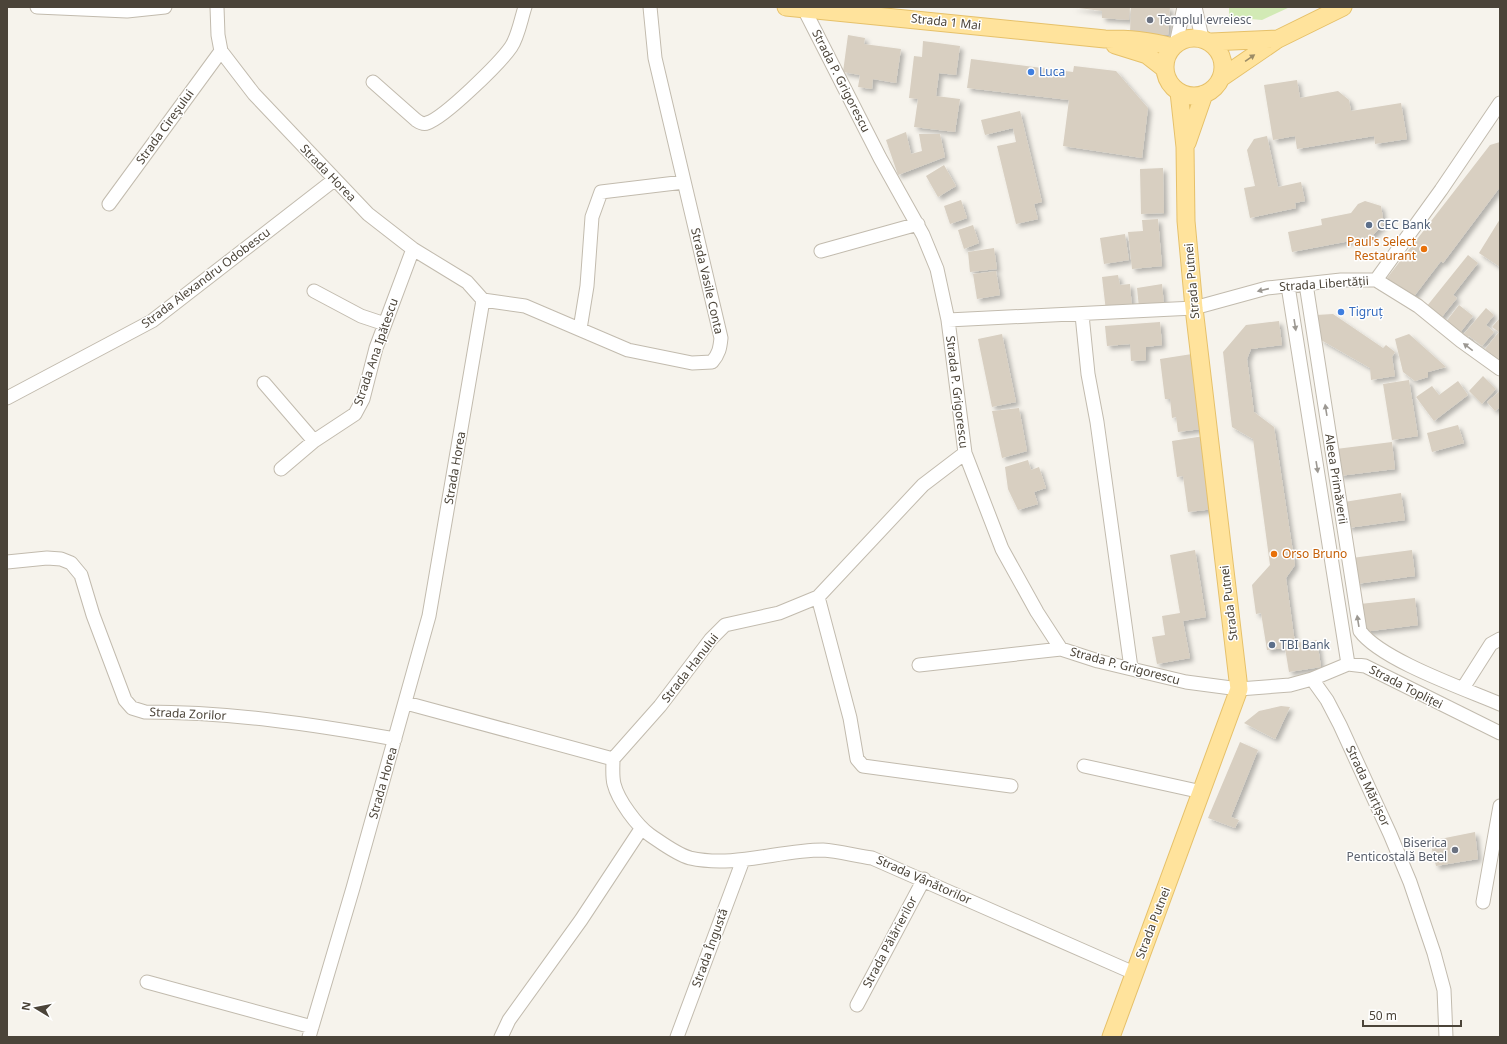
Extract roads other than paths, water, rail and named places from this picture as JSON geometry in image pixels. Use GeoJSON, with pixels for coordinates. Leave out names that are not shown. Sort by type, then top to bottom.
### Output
{"type":"FeatureCollection","features":[{"type":"Feature","properties":{"kind":"main road","name":"Strada 1 Mai"},"geometry":{"type":"LineString","coordinates":[[786,7],[1105,39],[1152,41],[1174,45]]}},
{"type":"Feature","properties":{"kind":"main road"},"geometry":{"type":"LineString","coordinates":[[1278,39],[1206,40],[1193,37],[1174,45],[1165,60],[1167,78],[1179,92],[1187,95],[1204,94],[1211,91],[1221,78],[1278,39],[1342,7]]}},
{"type":"Feature","properties":{"kind":"main road","name":"Strada 1 Mai"},"geometry":{"type":"LineString","coordinates":[[1105,39],[1115,45],[1147,55],[1165,69]]}},
{"type":"Feature","properties":{"kind":"main road"},"geometry":{"type":"LineString","coordinates":[[1206,40],[1218,49],[1222,58],[1224,68],[1221,78]]}},
{"type":"Feature","properties":{"kind":"main road","name":"Strada Putnei"},"geometry":{"type":"LineString","coordinates":[[1111,1037],[1239,688],[1194,308],[1186,221],[1185,147],[1179,92]]}},
{"type":"Feature","properties":{"kind":"main road","name":"Strada Putnei"},"geometry":{"type":"LineString","coordinates":[[1185,147],[1204,94]]}},
{"type":"Feature","properties":{"kind":"street"},"geometry":{"type":"LineString","coordinates":[[37,7],[127,12],[165,7]]}},
{"type":"Feature","properties":{"kind":"street","name":"Strada Horea"},"geometry":{"type":"LineString","coordinates":[[147,982],[310,1032],[430,616],[483,300],[466,282],[413,249],[368,214],[334,180],[254,94],[221,51],[218,35],[217,7]]}},
{"type":"Feature","properties":{"kind":"street"},"geometry":{"type":"LineString","coordinates":[[373,82],[416,120],[420,123],[427,123],[443,114],[492,69],[512,46],[525,7]]}},
{"type":"Feature","properties":{"kind":"street","name":"Strada Vasile Conta"},"geometry":{"type":"LineString","coordinates":[[483,300],[524,306],[628,350],[692,363],[712,362],[717,356],[720,349],[720,338],[655,58],[650,7]]}},
{"type":"Feature","properties":{"kind":"street"},"geometry":{"type":"LineString","coordinates":[[1174,45],[1184,7]]}},
{"type":"Feature","properties":{"kind":"street"},"geometry":{"type":"LineString","coordinates":[[1195,7],[1206,40]]}},
{"type":"Feature","properties":{"kind":"street","name":"Strada P. Grigorescu"},"geometry":{"type":"LineString","coordinates":[[803,8],[880,158],[918,224],[937,269],[948,320],[965,453],[1002,548],[1037,612],[1061,649],[1098,661],[1186,682],[1239,688]]}},
{"type":"Feature","properties":{"kind":"street","name":"Strada Cireşului"},"geometry":{"type":"LineString","coordinates":[[109,204],[221,51]]}},
{"type":"Feature","properties":{"kind":"street"},"geometry":{"type":"LineString","coordinates":[[1376,280],[1441,190],[1500,103]]}},
{"type":"Feature","properties":{"kind":"street","name":"Strada Alexandru Odobescu"},"geometry":{"type":"LineString","coordinates":[[7,398],[152,321],[334,180]]}},
{"type":"Feature","properties":{"kind":"street"},"geometry":{"type":"LineString","coordinates":[[580,329],[587,286],[592,217],[601,192],[684,182]]}},
{"type":"Feature","properties":{"kind":"street"},"geometry":{"type":"LineString","coordinates":[[821,251],[918,224]]}},
{"type":"Feature","properties":{"kind":"street","name":"Strada Ana Ipătescu"},"geometry":{"type":"LineString","coordinates":[[281,468],[314,441],[355,414],[363,399],[384,324],[413,249]]}},
{"type":"Feature","properties":{"kind":"street","name":"Strada Libertății"},"geometry":{"type":"LineString","coordinates":[[948,320],[1082,315],[1194,308],[1267,288],[1341,280],[1376,280],[1418,306],[1461,342],[1500,369]]}},
{"type":"Feature","properties":{"kind":"street","name":"Aleea Primăverii"},"geometry":{"type":"LineString","coordinates":[[1306,284],[1360,632],[1364,637],[1393,658],[1500,704]]}},
{"type":"Feature","properties":{"kind":"street","name":"Aleea Primăverii"},"geometry":{"type":"LineString","coordinates":[[1288,286],[1348,664]]}},
{"type":"Feature","properties":{"kind":"street"},"geometry":{"type":"LineString","coordinates":[[314,291],[361,316],[384,324]]}},
{"type":"Feature","properties":{"kind":"street"},"geometry":{"type":"LineString","coordinates":[[1082,315],[1088,374],[1097,422],[1131,668]]}},
{"type":"Feature","properties":{"kind":"street"},"geometry":{"type":"LineString","coordinates":[[264,383],[314,441]]}},
{"type":"Feature","properties":{"kind":"street","name":"Strada Hanului"},"geometry":{"type":"LineString","coordinates":[[613,759],[660,706],[711,639],[726,625],[779,613],[818,597],[923,485],[965,453]]}},
{"type":"Feature","properties":{"kind":"street","name":"Strada Zorilor"},"geometry":{"type":"LineString","coordinates":[[7,562],[47,558],[61,559],[71,563],[81,575],[93,615],[119,688],[125,700],[132,708],[145,712],[243,716],[317,725],[395,738]]}},
{"type":"Feature","properties":{"kind":"street"},"geometry":{"type":"LineString","coordinates":[[818,597],[850,718],[857,759],[864,766],[1011,786]]}},
{"type":"Feature","properties":{"kind":"street"},"geometry":{"type":"LineString","coordinates":[[1463,688],[1491,644],[1500,639]]}},
{"type":"Feature","properties":{"kind":"street"},"geometry":{"type":"LineString","coordinates":[[919,665],[1061,649]]}},
{"type":"Feature","properties":{"kind":"street"},"geometry":{"type":"LineString","coordinates":[[1381,672],[1393,658]]}},
{"type":"Feature","properties":{"kind":"street"},"geometry":{"type":"LineString","coordinates":[[1239,688],[1290,685],[1312,679],[1348,664]]}},
{"type":"Feature","properties":{"kind":"street","name":"Strada Topliței"},"geometry":{"type":"LineString","coordinates":[[1348,664],[1365,666],[1381,672],[1447,708],[1500,733]]}},
{"type":"Feature","properties":{"kind":"street","name":"Strada Mărțișor"},"geometry":{"type":"LineString","coordinates":[[1312,679],[1327,700],[1340,725],[1390,834],[1410,882],[1434,953],[1444,990],[1446,1037]]}},
{"type":"Feature","properties":{"kind":"street"},"geometry":{"type":"LineString","coordinates":[[406,702],[613,759]]}},
{"type":"Feature","properties":{"kind":"street","name":"Strada Vânătorilor"},"geometry":{"type":"LineString","coordinates":[[613,759],[614,784],[622,801],[641,829],[666,846],[689,858],[715,861],[743,860],[825,850],[872,858],[924,879],[1134,973]]}},
{"type":"Feature","properties":{"kind":"street"},"geometry":{"type":"LineString","coordinates":[[1084,766],[1202,792]]}},
{"type":"Feature","properties":{"kind":"street"},"geometry":{"type":"LineString","coordinates":[[1483,902],[1500,806]]}},
{"type":"Feature","properties":{"kind":"street"},"geometry":{"type":"LineString","coordinates":[[501,1037],[509,1020],[581,920],[641,829]]}},
{"type":"Feature","properties":{"kind":"street","name":"Strada Îngustă"},"geometry":{"type":"LineString","coordinates":[[677,1037],[743,860]]}},
{"type":"Feature","properties":{"kind":"street","name":"Strada Pălărierilor"},"geometry":{"type":"LineString","coordinates":[[857,1005],[924,879]]}},
{"type":"Feature","properties":{"kind":"place","name":"Templul evreiesc"},"geometry":{"type":"Point","coordinates":[1150,20]}},
{"type":"Feature","properties":{"kind":"place","name":"Luca"},"geometry":{"type":"Point","coordinates":[1031,72]}},
{"type":"Feature","properties":{"kind":"place","name":"CEC Bank"},"geometry":{"type":"Point","coordinates":[1369,225]}},
{"type":"Feature","properties":{"kind":"place","name":"Paul's Select Restaurant"},"geometry":{"type":"Point","coordinates":[1424,249]}},
{"type":"Feature","properties":{"kind":"place","name":"Tigruț"},"geometry":{"type":"Point","coordinates":[1341,312]}},
{"type":"Feature","properties":{"kind":"place","name":"Orso Bruno"},"geometry":{"type":"Point","coordinates":[1274,554]}},
{"type":"Feature","properties":{"kind":"place","name":"TBI Bank"},"geometry":{"type":"Point","coordinates":[1272,645]}},
{"type":"Feature","properties":{"kind":"place","name":"Biserica Penticostală Betel"},"geometry":{"type":"Point","coordinates":[1455,850]}}]}
